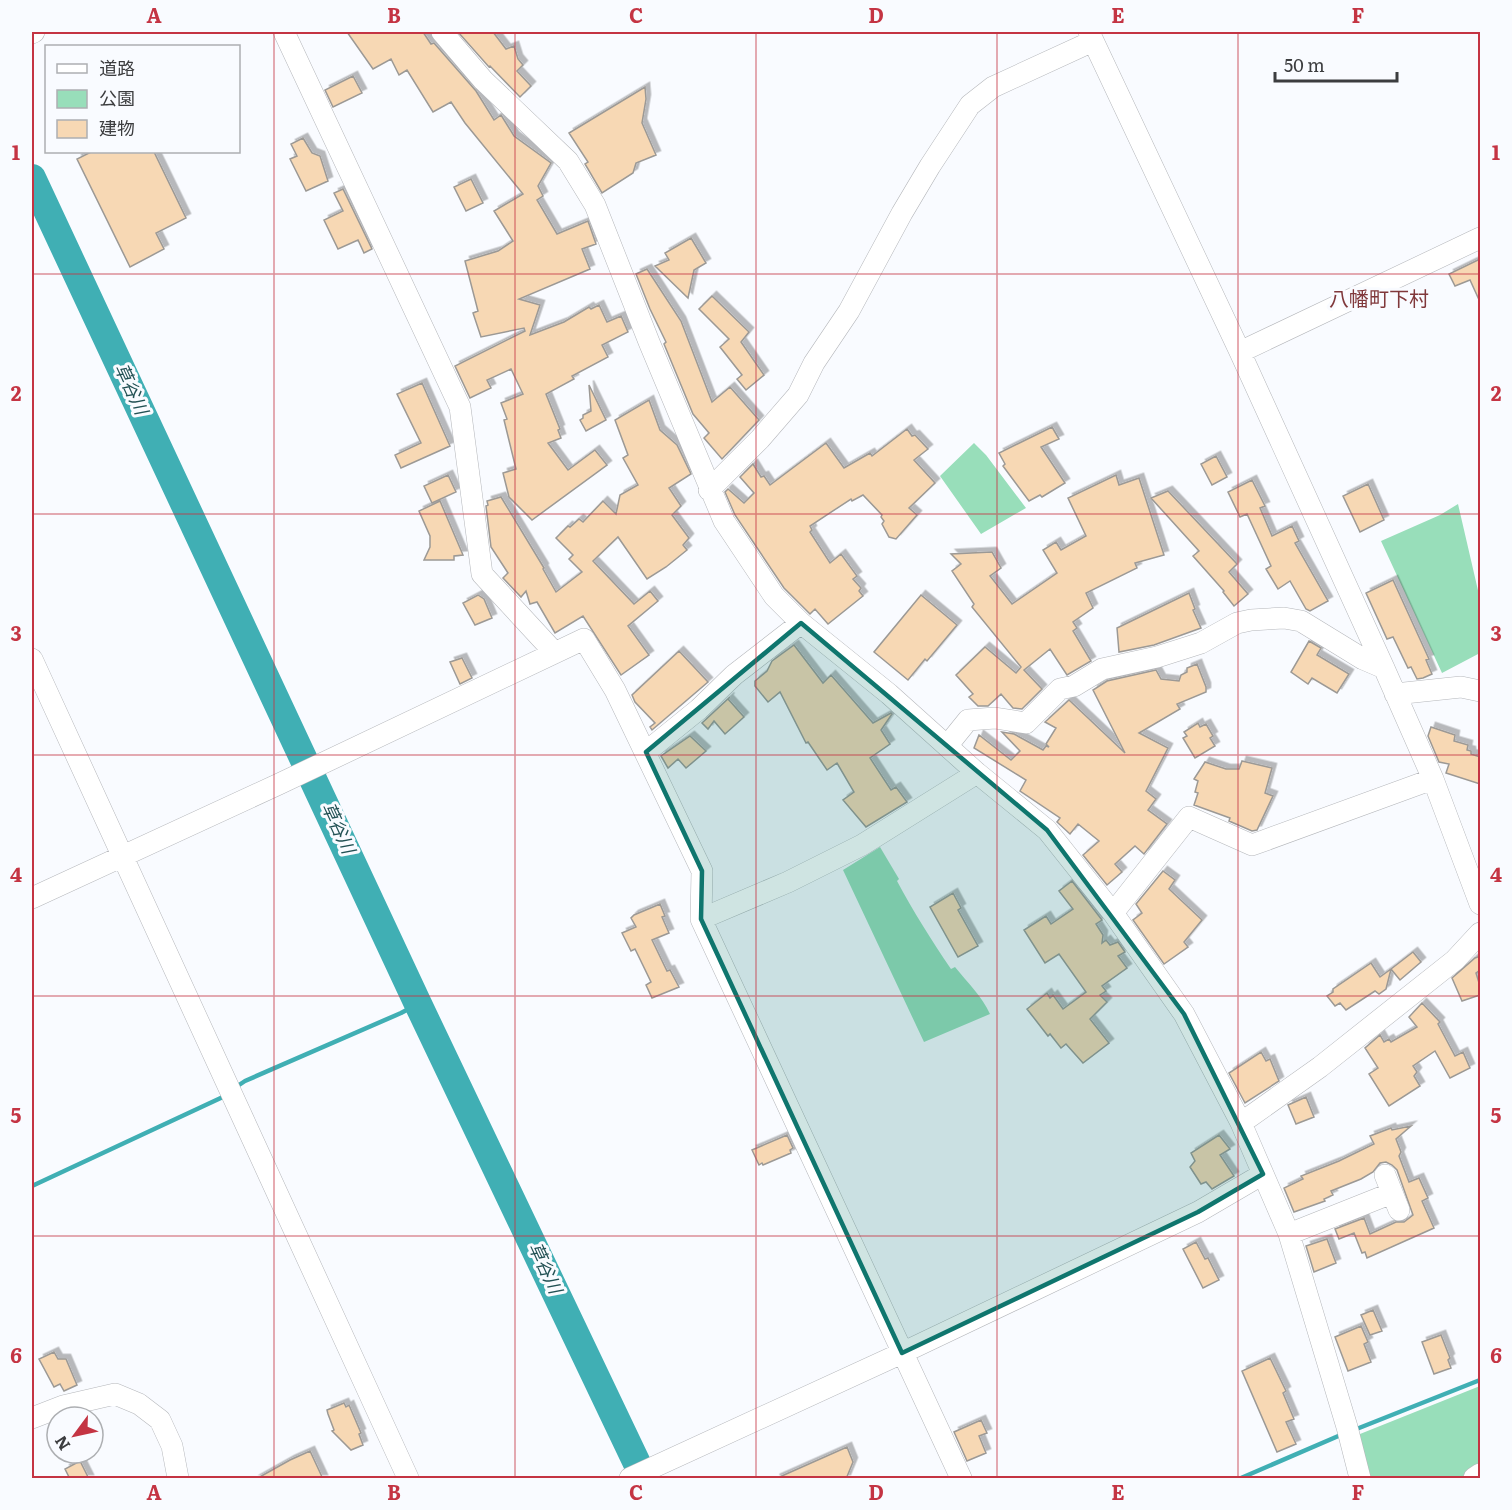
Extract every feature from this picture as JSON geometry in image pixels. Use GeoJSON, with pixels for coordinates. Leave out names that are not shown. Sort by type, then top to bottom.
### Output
{"type":"FeatureCollection","features":[{"type":"Feature","properties":{"kind":"street"},"geometry":{"type":"LineString","coordinates":[[284,32],[460,407],[482,574],[554,652]]}},
{"type":"Feature","properties":{"kind":"street"},"geometry":{"type":"LineString","coordinates":[[442,32],[483,80],[568,161],[595,205],[709,490],[724,521],[774,596],[801,623],[889,694],[1047,830],[1113,913],[1184,1014],[1241,1123],[1289,1234],[1347,1427],[1360,1479]]}},
{"type":"Feature","properties":{"kind":"street"},"geometry":{"type":"LineString","coordinates":[[709,490],[760,439],[798,395],[814,363],[849,311],[907,203],[970,105],[993,87],[1091,36],[1240,352],[1384,668],[1479,890]]}},
{"type":"Feature","properties":{"kind":"street"},"geometry":{"type":"LineString","coordinates":[[1240,352],[1480,238]]}},
{"type":"Feature","properties":{"kind":"street"},"geometry":{"type":"LineString","coordinates":[[947,746],[969,720],[995,718],[1026,723],[1060,688],[1074,686],[1102,669],[1157,657],[1201,643],[1237,623],[1251,620],[1284,618],[1301,621],[1363,659],[1384,668]]}},
{"type":"Feature","properties":{"kind":"street"},"geometry":{"type":"LineString","coordinates":[[646,752],[699,710],[734,675],[801,623]]}},
{"type":"Feature","properties":{"kind":"street"},"geometry":{"type":"LineString","coordinates":[[32,898],[584,639],[615,690],[702,871],[701,919],[961,1479]]}},
{"type":"Feature","properties":{"kind":"street"},"geometry":{"type":"LineString","coordinates":[[32,659],[408,1479]]}},
{"type":"Feature","properties":{"kind":"street"},"geometry":{"type":"LineString","coordinates":[[1395,694],[1461,687],[1480,691]]}},
{"type":"Feature","properties":{"kind":"street"},"geometry":{"type":"LineString","coordinates":[[701,919],[788,882],[862,845],[977,772]]}},
{"type":"Feature","properties":{"kind":"street"},"geometry":{"type":"LineString","coordinates":[[1113,913],[1189,817],[1252,845],[1433,779]]}},
{"type":"Feature","properties":{"kind":"street"},"geometry":{"type":"LineString","coordinates":[[1241,1123],[1320,1067],[1455,960],[1480,933]]}},
{"type":"Feature","properties":{"kind":"street"},"geometry":{"type":"LineString","coordinates":[[630,1479],[1198,1212],[1263,1174]]}},
{"type":"Feature","properties":{"kind":"street"},"geometry":{"type":"LineString","coordinates":[[1289,1234],[1392,1193]]}},
{"type":"Feature","properties":{"kind":"street"},"geometry":{"type":"LineString","coordinates":[[32,1418],[63,1406],[115,1394],[139,1404],[160,1420],[172,1446],[178,1479]]}},
{"type":"Feature","properties":{"kind":"street"},"geometry":{"type":"LineString","coordinates":[[1474,1479],[1480,1474]]}},
{"type":"Feature","properties":{"kind":"highlighted area"},"geometry":{"type":"Polygon","coordinates":[[[801,623],[1047,830],[1184,1014],[1263,1174],[1198,1212],[902,1353],[701,919],[702,871],[646,752],[801,623]]]}},
{"type":"Feature","properties":{"kind":"green space"},"geometry":{"type":"Polygon","coordinates":[[[974,443],[986,455],[1026,508],[981,534],[940,476],[974,443]]]}},
{"type":"Feature","properties":{"kind":"green space"},"geometry":{"type":"Polygon","coordinates":[[[1458,504],[1480,599],[1480,653],[1442,673],[1381,541],[1440,515],[1458,504]]]}},
{"type":"Feature","properties":{"kind":"green space"},"geometry":{"type":"Polygon","coordinates":[[[880,847],[899,879],[897,881],[903,892],[937,948],[951,969],[955,967],[974,989],[990,1014],[924,1042],[843,870],[880,847]]]}},
{"type":"Feature","properties":{"kind":"green space"},"geometry":{"type":"Polygon","coordinates":[[[1480,1386],[1480,1468],[1466,1478],[1367,1478],[1355,1436],[1480,1386]]]}},
{"type":"Feature","properties":{"kind":"building"},"geometry":{"type":"Polygon","coordinates":[[[347,32],[423,32],[431,44],[434,43],[476,91],[494,120],[501,115],[514,136],[551,163],[538,186],[543,196],[537,200],[557,234],[588,221],[596,244],[582,249],[590,269],[519,299],[540,305],[530,335],[564,322],[589,307],[591,309],[599,305],[607,322],[621,316],[628,332],[602,345],[608,357],[572,376],[574,379],[546,394],[560,429],[558,430],[561,438],[548,443],[568,470],[595,450],[607,465],[532,520],[509,497],[503,473],[516,469],[504,420],[507,419],[501,403],[523,394],[511,369],[487,380],[491,388],[470,398],[455,366],[525,331],[524,328],[481,337],[473,313],[478,311],[465,261],[498,251],[513,241],[494,211],[523,194],[465,123],[451,102],[433,112],[407,70],[399,75],[391,59],[373,69],[347,32]]]}},
{"type":"Feature","properties":{"kind":"building"},"geometry":{"type":"Polygon","coordinates":[[[458,32],[493,32],[506,49],[514,46],[518,59],[523,65],[517,71],[531,86],[520,97],[458,32]]]}},
{"type":"Feature","properties":{"kind":"building"},"geometry":{"type":"Polygon","coordinates":[[[353,76],[362,93],[333,107],[325,90],[353,76]]]}},
{"type":"Feature","properties":{"kind":"building"},"geometry":{"type":"Polygon","coordinates":[[[645,87],[646,99],[642,123],[656,155],[636,163],[633,173],[602,193],[585,164],[588,162],[569,133],[645,87]]]}},
{"type":"Feature","properties":{"kind":"building"},"geometry":{"type":"Polygon","coordinates":[[[303,138],[312,153],[320,156],[328,181],[306,191],[290,159],[297,156],[291,144],[303,138]]]}},
{"type":"Feature","properties":{"kind":"building"},"geometry":{"type":"Polygon","coordinates":[[[89,153],[154,153],[186,218],[156,233],[164,249],[130,267],[77,159],[89,153]]]}},
{"type":"Feature","properties":{"kind":"building"},"geometry":{"type":"Polygon","coordinates":[[[471,179],[483,203],[466,211],[454,187],[471,179]]]}},
{"type":"Feature","properties":{"kind":"building"},"geometry":{"type":"Polygon","coordinates":[[[343,189],[372,249],[364,253],[358,240],[338,249],[324,220],[343,211],[334,193],[343,189]]]}},
{"type":"Feature","properties":{"kind":"building"},"geometry":{"type":"Polygon","coordinates":[[[691,238],[706,263],[694,270],[688,298],[655,266],[669,260],[665,253],[691,238]]]}},
{"type":"Feature","properties":{"kind":"building"},"geometry":{"type":"Polygon","coordinates":[[[1480,259],[1480,302],[1470,280],[1455,286],[1449,274],[1480,259]]]}},
{"type":"Feature","properties":{"kind":"building"},"geometry":{"type":"Polygon","coordinates":[[[647,269],[681,321],[712,402],[730,387],[759,420],[722,459],[704,438],[709,433],[693,414],[664,344],[666,342],[636,274],[647,269]]]}},
{"type":"Feature","properties":{"kind":"building"},"geometry":{"type":"Polygon","coordinates":[[[712,296],[749,332],[741,342],[764,375],[746,390],[737,379],[742,375],[720,347],[729,339],[699,309],[712,296]]]}},
{"type":"Feature","properties":{"kind":"building"},"geometry":{"type":"Polygon","coordinates":[[[422,383],[450,446],[401,468],[395,455],[421,443],[397,394],[422,383]]]}},
{"type":"Feature","properties":{"kind":"building"},"geometry":{"type":"Polygon","coordinates":[[[589,385],[606,420],[586,431],[580,420],[583,415],[591,411],[589,385]]]}},
{"type":"Feature","properties":{"kind":"building"},"geometry":{"type":"Polygon","coordinates":[[[649,400],[660,430],[677,445],[691,474],[669,488],[681,506],[672,515],[689,538],[683,545],[687,550],[647,579],[618,537],[593,561],[634,604],[650,591],[658,601],[628,626],[649,655],[621,675],[583,616],[555,633],[537,602],[530,604],[526,591],[521,597],[503,578],[508,573],[491,547],[486,506],[487,501],[501,497],[556,592],[582,572],[569,559],[573,555],[556,538],[579,519],[583,522],[603,501],[616,514],[620,495],[638,485],[623,458],[628,455],[615,420],[649,400]]]}},
{"type":"Feature","properties":{"kind":"building"},"geometry":{"type":"Polygon","coordinates":[[[1052,427],[1059,439],[1041,447],[1065,483],[1042,497],[1040,495],[1029,501],[1003,466],[1005,464],[999,453],[1052,427]]]}},
{"type":"Feature","properties":{"kind":"building"},"geometry":{"type":"Polygon","coordinates":[[[907,429],[928,449],[914,460],[935,483],[909,508],[917,515],[896,539],[889,537],[882,524],[884,521],[882,515],[863,495],[852,501],[851,499],[810,526],[812,530],[810,532],[830,563],[841,554],[857,576],[853,579],[861,588],[859,591],[863,596],[828,624],[815,609],[810,614],[784,588],[735,515],[725,492],[728,489],[744,503],[754,493],[740,477],[753,464],[761,477],[764,476],[770,485],[826,443],[844,468],[870,453],[872,456],[907,429]]]}},
{"type":"Feature","properties":{"kind":"building"},"geometry":{"type":"Polygon","coordinates":[[[1216,456],[1227,477],[1212,485],[1201,464],[1216,456]]]}},
{"type":"Feature","properties":{"kind":"building"},"geometry":{"type":"Polygon","coordinates":[[[448,475],[456,492],[432,503],[424,486],[448,475]]]}},
{"type":"Feature","properties":{"kind":"building"},"geometry":{"type":"Polygon","coordinates":[[[1116,475],[1119,485],[1139,478],[1164,555],[1135,563],[1137,568],[1086,593],[1093,608],[1073,622],[1077,628],[1073,631],[1091,661],[1067,675],[1050,649],[1024,670],[1042,689],[1022,709],[1013,708],[1001,694],[988,706],[978,706],[969,697],[973,694],[956,675],[985,647],[1016,673],[1021,667],[972,607],[974,604],[952,571],[961,564],[951,554],[992,552],[1001,568],[990,576],[1012,604],[1057,573],[1043,550],[1056,542],[1061,550],[1086,536],[1068,498],[1116,475]]]}},
{"type":"Feature","properties":{"kind":"building"},"geometry":{"type":"Polygon","coordinates":[[[1252,480],[1265,506],[1260,508],[1272,536],[1292,526],[1299,541],[1295,543],[1328,601],[1310,611],[1306,609],[1290,581],[1278,589],[1266,569],[1271,566],[1247,514],[1240,517],[1228,492],[1252,480]]]}},
{"type":"Feature","properties":{"kind":"building"},"geometry":{"type":"Polygon","coordinates":[[[1368,484],[1384,520],[1360,532],[1343,496],[1368,484]]]}},
{"type":"Feature","properties":{"kind":"building"},"geometry":{"type":"Polygon","coordinates":[[[1168,491],[1237,564],[1229,572],[1248,594],[1234,606],[1193,556],[1199,551],[1151,498],[1168,491]]]}},
{"type":"Feature","properties":{"kind":"building"},"geometry":{"type":"Polygon","coordinates":[[[440,501],[463,555],[454,556],[454,560],[424,560],[430,547],[430,536],[419,511],[440,501]]]}},
{"type":"Feature","properties":{"kind":"building"},"geometry":{"type":"Polygon","coordinates":[[[1393,580],[1429,659],[1426,660],[1432,674],[1423,678],[1417,679],[1411,667],[1408,668],[1393,637],[1387,639],[1366,593],[1393,580]]]}},
{"type":"Feature","properties":{"kind":"building"},"geometry":{"type":"Polygon","coordinates":[[[1189,593],[1201,628],[1154,645],[1119,652],[1117,628],[1189,593]]]}},
{"type":"Feature","properties":{"kind":"building"},"geometry":{"type":"Polygon","coordinates":[[[478,595],[484,599],[492,618],[475,625],[463,603],[478,595]]]}},
{"type":"Feature","properties":{"kind":"building"},"geometry":{"type":"Polygon","coordinates":[[[921,595],[957,625],[908,680],[874,652],[921,595]]]}},
{"type":"Feature","properties":{"kind":"building"},"geometry":{"type":"Polygon","coordinates":[[[1309,641],[1321,648],[1317,655],[1349,674],[1337,693],[1312,678],[1308,684],[1291,672],[1309,641]]]}},
{"type":"Feature","properties":{"kind":"building"},"geometry":{"type":"Polygon","coordinates":[[[794,645],[823,683],[831,675],[873,723],[892,714],[881,730],[890,744],[870,758],[891,790],[896,787],[907,802],[866,827],[843,800],[854,792],[837,763],[827,770],[808,742],[806,743],[780,692],[768,702],[755,686],[755,681],[767,671],[772,661],[794,645]]]}},
{"type":"Feature","properties":{"kind":"building"},"geometry":{"type":"Polygon","coordinates":[[[679,651],[708,682],[652,730],[650,727],[655,723],[635,702],[632,695],[679,651]]]}},
{"type":"Feature","properties":{"kind":"building"},"geometry":{"type":"Polygon","coordinates":[[[462,658],[472,678],[460,684],[450,662],[462,658]]]}},
{"type":"Feature","properties":{"kind":"building"},"geometry":{"type":"Polygon","coordinates":[[[1197,664],[1206,692],[1177,704],[1180,709],[1139,733],[1168,748],[1146,791],[1156,799],[1148,810],[1167,824],[1144,854],[1135,846],[1115,864],[1122,872],[1107,885],[1083,855],[1099,841],[1078,824],[1070,834],[1057,822],[1060,818],[1020,791],[1026,780],[974,748],[979,735],[1011,760],[1020,751],[1002,732],[1014,734],[1043,750],[1046,746],[1049,747],[1046,744],[1056,728],[1045,722],[1069,700],[1125,753],[1093,690],[1107,681],[1156,670],[1161,679],[1179,681],[1181,675],[1187,672],[1187,668],[1197,664]]]}},
{"type":"Feature","properties":{"kind":"building"},"geometry":{"type":"Polygon","coordinates":[[[730,697],[728,699],[744,717],[725,734],[714,721],[708,729],[702,723],[730,697]]]}},
{"type":"Feature","properties":{"kind":"building"},"geometry":{"type":"Polygon","coordinates":[[[1198,723],[1200,727],[1206,724],[1213,736],[1210,738],[1215,746],[1195,758],[1183,738],[1187,736],[1184,732],[1198,723]]]}},
{"type":"Feature","properties":{"kind":"building"},"geometry":{"type":"Polygon","coordinates":[[[1431,727],[1455,735],[1454,741],[1468,745],[1467,750],[1471,751],[1471,754],[1480,757],[1480,784],[1446,773],[1449,764],[1439,762],[1428,736],[1431,727]]]}},
{"type":"Feature","properties":{"kind":"building"},"geometry":{"type":"Polygon","coordinates":[[[690,736],[706,751],[686,768],[678,759],[668,768],[661,756],[690,736]]]}},
{"type":"Feature","properties":{"kind":"building"},"geometry":{"type":"Polygon","coordinates":[[[1242,761],[1272,768],[1265,793],[1273,796],[1257,830],[1252,831],[1229,821],[1230,818],[1194,805],[1198,793],[1195,792],[1198,781],[1194,779],[1205,762],[1226,769],[1239,769],[1242,761]]]}},
{"type":"Feature","properties":{"kind":"building"},"geometry":{"type":"Polygon","coordinates":[[[1163,871],[1175,880],[1169,889],[1202,920],[1184,942],[1188,947],[1164,964],[1133,920],[1142,913],[1136,904],[1163,871]]]}},
{"type":"Feature","properties":{"kind":"building"},"geometry":{"type":"Polygon","coordinates":[[[1072,881],[1102,920],[1096,924],[1103,935],[1102,943],[1106,940],[1110,945],[1118,942],[1125,952],[1118,956],[1127,968],[1102,986],[1106,991],[1100,995],[1107,1002],[1090,1019],[1109,1043],[1083,1063],[1066,1044],[1061,1048],[1050,1034],[1048,1036],[1027,1009],[1047,993],[1050,998],[1053,995],[1063,1009],[1086,992],[1059,954],[1045,963],[1024,930],[1046,916],[1051,924],[1073,909],[1059,891],[1072,881]]]}},
{"type":"Feature","properties":{"kind":"building"},"geometry":{"type":"Polygon","coordinates":[[[953,893],[961,908],[958,910],[978,946],[958,957],[930,907],[953,893]]]}},
{"type":"Feature","properties":{"kind":"building"},"geometry":{"type":"Polygon","coordinates":[[[660,904],[665,916],[662,917],[669,933],[652,940],[667,971],[670,970],[679,987],[652,998],[646,985],[651,982],[635,949],[631,951],[622,933],[636,927],[631,918],[634,915],[660,904]]]}},
{"type":"Feature","properties":{"kind":"building"},"geometry":{"type":"Polygon","coordinates":[[[1413,952],[1421,962],[1400,980],[1391,969],[1413,952]]]}},
{"type":"Feature","properties":{"kind":"building"},"geometry":{"type":"Polygon","coordinates":[[[1480,956],[1480,970],[1476,973],[1480,995],[1462,1001],[1452,978],[1480,956]]]}},
{"type":"Feature","properties":{"kind":"building"},"geometry":{"type":"Polygon","coordinates":[[[1371,963],[1380,977],[1391,969],[1386,989],[1379,994],[1375,991],[1346,1010],[1340,1003],[1335,1006],[1327,996],[1333,992],[1333,989],[1371,963]]]}},
{"type":"Feature","properties":{"kind":"building"},"geometry":{"type":"Polygon","coordinates":[[[1422,1003],[1440,1022],[1438,1024],[1455,1056],[1463,1052],[1470,1068],[1450,1078],[1435,1051],[1413,1066],[1417,1072],[1414,1076],[1420,1086],[1389,1106],[1369,1074],[1378,1068],[1365,1048],[1380,1035],[1384,1042],[1389,1039],[1391,1042],[1417,1027],[1409,1017],[1422,1003]]]}},
{"type":"Feature","properties":{"kind":"building"},"geometry":{"type":"Polygon","coordinates":[[[1261,1052],[1266,1061],[1270,1059],[1279,1081],[1245,1103],[1229,1073],[1261,1052]]]}},
{"type":"Feature","properties":{"kind":"building"},"geometry":{"type":"Polygon","coordinates":[[[1306,1097],[1314,1117],[1296,1124],[1288,1105],[1306,1097]]]}},
{"type":"Feature","properties":{"kind":"building"},"geometry":{"type":"Polygon","coordinates":[[[1411,1126],[1396,1139],[1401,1152],[1399,1156],[1409,1182],[1419,1178],[1428,1198],[1422,1201],[1434,1228],[1367,1258],[1365,1252],[1362,1253],[1354,1233],[1339,1239],[1335,1229],[1364,1218],[1370,1234],[1396,1222],[1404,1222],[1413,1215],[1397,1170],[1386,1162],[1380,1163],[1373,1172],[1361,1179],[1331,1191],[1333,1195],[1324,1199],[1325,1201],[1294,1212],[1284,1188],[1303,1179],[1301,1176],[1374,1144],[1370,1136],[1391,1128],[1392,1130],[1411,1126]]]}},
{"type":"Feature","properties":{"kind":"building"},"geometry":{"type":"Polygon","coordinates":[[[787,1135],[793,1148],[790,1150],[791,1153],[759,1165],[752,1150],[787,1135]]]}},
{"type":"Feature","properties":{"kind":"building"},"geometry":{"type":"Polygon","coordinates":[[[1219,1135],[1230,1149],[1220,1155],[1234,1176],[1212,1189],[1206,1182],[1201,1184],[1190,1167],[1195,1161],[1191,1153],[1219,1135]]]}},
{"type":"Feature","properties":{"kind":"building"},"geometry":{"type":"Polygon","coordinates":[[[1327,1239],[1336,1263],[1314,1272],[1306,1246],[1327,1239]]]}},
{"type":"Feature","properties":{"kind":"building"},"geometry":{"type":"Polygon","coordinates":[[[1196,1242],[1205,1259],[1208,1258],[1219,1280],[1203,1288],[1183,1249],[1196,1242]]]}},
{"type":"Feature","properties":{"kind":"building"},"geometry":{"type":"Polygon","coordinates":[[[1373,1310],[1382,1331],[1370,1335],[1361,1315],[1373,1310]]]}},
{"type":"Feature","properties":{"kind":"building"},"geometry":{"type":"Polygon","coordinates":[[[1361,1326],[1368,1342],[1364,1344],[1371,1362],[1348,1371],[1335,1337],[1361,1326]]]}},
{"type":"Feature","properties":{"kind":"building"},"geometry":{"type":"Polygon","coordinates":[[[1441,1335],[1450,1358],[1448,1360],[1451,1368],[1434,1374],[1422,1342],[1441,1335]]]}},
{"type":"Feature","properties":{"kind":"building"},"geometry":{"type":"Polygon","coordinates":[[[54,1352],[58,1359],[66,1359],[77,1385],[64,1391],[60,1384],[54,1387],[39,1359],[54,1352]]]}},
{"type":"Feature","properties":{"kind":"building"},"geometry":{"type":"Polygon","coordinates":[[[1270,1358],[1286,1391],[1283,1393],[1294,1419],[1286,1422],[1296,1444],[1277,1452],[1242,1371],[1270,1358]]]}},
{"type":"Feature","properties":{"kind":"building"},"geometry":{"type":"Polygon","coordinates":[[[344,1403],[346,1407],[349,1405],[361,1433],[359,1434],[363,1445],[351,1450],[332,1431],[334,1430],[327,1410],[344,1403]]]}},
{"type":"Feature","properties":{"kind":"building"},"geometry":{"type":"Polygon","coordinates":[[[981,1420],[987,1433],[979,1436],[986,1453],[967,1461],[954,1432],[981,1420]]]}},
{"type":"Feature","properties":{"kind":"building"},"geometry":{"type":"Polygon","coordinates":[[[847,1447],[853,1462],[846,1479],[775,1479],[847,1447]]]}},
{"type":"Feature","properties":{"kind":"building"},"geometry":{"type":"Polygon","coordinates":[[[310,1451],[323,1479],[256,1479],[290,1460],[310,1451]]]}},
{"type":"Feature","properties":{"kind":"building"},"geometry":{"type":"Polygon","coordinates":[[[72,1465],[82,1465],[89,1479],[70,1479],[65,1469],[72,1465]]]}},
{"type":"Feature","properties":{"kind":"waterway","name":"草谷川"},"geometry":{"type":"LineString","coordinates":[[32,178],[418,1004],[644,1478]]}},
{"type":"Feature","properties":{"kind":"waterway"},"geometry":{"type":"LineString","coordinates":[[236,1087],[418,1004]]}},
{"type":"Feature","properties":{"kind":"waterway"},"geometry":{"type":"LineString","coordinates":[[32,1186],[225,1096]]}},
{"type":"Feature","properties":{"kind":"waterway"},"geometry":{"type":"LineString","coordinates":[[1354,1430],[1480,1380]]}},
{"type":"Feature","properties":{"kind":"waterway"},"geometry":{"type":"LineString","coordinates":[[1241,1478],[1343,1434]]}},
{"type":"Feature","properties":{"kind":"district","name":"八幡町下村"},"geometry":{"type":"Point","coordinates":[1379,299]}}]}
